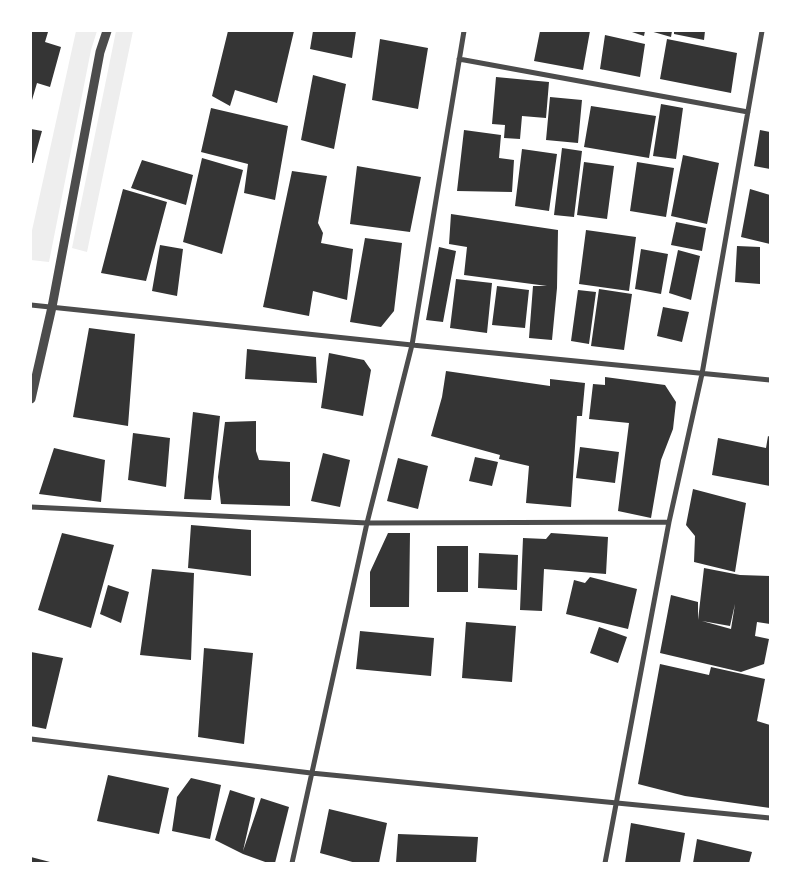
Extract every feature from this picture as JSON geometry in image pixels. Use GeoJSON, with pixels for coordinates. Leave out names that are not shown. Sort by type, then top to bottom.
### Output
{"type":"FeatureCollection","features":[{"type":"Feature","properties":{"kind":"street"},"geometry":{"type":"LineString","coordinates":[[31,399],[52,307],[100,52],[107,31]]}},
{"type":"Feature","properties":{"kind":"street"},"geometry":{"type":"LineString","coordinates":[[292,863],[367,523],[412,346],[464,31]]}},
{"type":"Feature","properties":{"kind":"street"},"geometry":{"type":"LineString","coordinates":[[605,863],[618,803],[668,522],[702,374],[762,31]]}},
{"type":"Feature","properties":{"kind":"street"},"geometry":{"type":"LineString","coordinates":[[459,59],[748,112]]}},
{"type":"Feature","properties":{"kind":"street"},"geometry":{"type":"LineString","coordinates":[[31,305],[412,346],[770,380]]}},
{"type":"Feature","properties":{"kind":"street"},"geometry":{"type":"LineString","coordinates":[[31,507],[367,523],[668,522]]}},
{"type":"Feature","properties":{"kind":"street"},"geometry":{"type":"LineString","coordinates":[[31,739],[311,773],[770,818]]}},
{"type":"Feature","properties":{"kind":"shaded area"},"geometry":{"type":"Polygon","coordinates":[[[76,31],[97,31],[91,50],[49,262],[31,260],[31,235],[76,31]]]}},
{"type":"Feature","properties":{"kind":"shaded area"},"geometry":{"type":"Polygon","coordinates":[[[116,31],[133,31],[87,252],[72,248],[116,31]]]}},
{"type":"Feature","properties":{"kind":"building"},"geometry":{"type":"Polygon","coordinates":[[[31,31],[48,32],[45,42],[61,47],[50,87],[37,83],[32,100],[31,31]]]}},
{"type":"Feature","properties":{"kind":"building"},"geometry":{"type":"Polygon","coordinates":[[[228,31],[294,31],[277,103],[235,90],[230,106],[212,96],[228,31]]]}},
{"type":"Feature","properties":{"kind":"building"},"geometry":{"type":"Polygon","coordinates":[[[313,31],[356,31],[352,58],[310,49],[313,31]]]}},
{"type":"Feature","properties":{"kind":"building"},"geometry":{"type":"Polygon","coordinates":[[[540,31],[590,31],[583,70],[534,61],[540,31]]]}},
{"type":"Feature","properties":{"kind":"building"},"geometry":{"type":"Polygon","coordinates":[[[629,31],[645,31],[644,36],[629,31]]]}},
{"type":"Feature","properties":{"kind":"building"},"geometry":{"type":"Polygon","coordinates":[[[650,31],[672,31],[671,37],[650,31]]]}},
{"type":"Feature","properties":{"kind":"building"},"geometry":{"type":"Polygon","coordinates":[[[674,31],[705,31],[704,40],[674,34],[674,31]]]}},
{"type":"Feature","properties":{"kind":"building"},"geometry":{"type":"Polygon","coordinates":[[[605,35],[645,44],[640,77],[600,69],[605,35]]]}},
{"type":"Feature","properties":{"kind":"building"},"geometry":{"type":"Polygon","coordinates":[[[380,39],[428,48],[418,109],[372,100],[380,39]]]}},
{"type":"Feature","properties":{"kind":"building"},"geometry":{"type":"Polygon","coordinates":[[[667,39],[737,53],[731,93],[660,79],[667,39]]]}},
{"type":"Feature","properties":{"kind":"building"},"geometry":{"type":"Polygon","coordinates":[[[313,75],[346,84],[334,149],[301,140],[313,75]]]}},
{"type":"Feature","properties":{"kind":"building"},"geometry":{"type":"Polygon","coordinates":[[[496,77],[549,82],[546,118],[522,116],[520,139],[504,138],[505,125],[492,124],[496,77]]]}},
{"type":"Feature","properties":{"kind":"building"},"geometry":{"type":"Polygon","coordinates":[[[550,97],[582,100],[578,143],[546,140],[550,97]]]}},
{"type":"Feature","properties":{"kind":"building"},"geometry":{"type":"Polygon","coordinates":[[[661,104],[683,108],[676,159],[653,156],[661,104]]]}},
{"type":"Feature","properties":{"kind":"building"},"geometry":{"type":"Polygon","coordinates":[[[591,106],[656,116],[649,158],[584,147],[591,106]]]}},
{"type":"Feature","properties":{"kind":"building"},"geometry":{"type":"Polygon","coordinates":[[[211,108],[288,126],[275,200],[244,193],[248,164],[201,152],[211,108]]]}},
{"type":"Feature","properties":{"kind":"building"},"geometry":{"type":"Polygon","coordinates":[[[31,129],[42,131],[33,163],[31,163],[31,129]]]}},
{"type":"Feature","properties":{"kind":"building"},"geometry":{"type":"Polygon","coordinates":[[[464,130],[501,135],[499,158],[514,160],[512,192],[457,191],[464,130]]]}},
{"type":"Feature","properties":{"kind":"building"},"geometry":{"type":"Polygon","coordinates":[[[760,130],[770,132],[770,169],[754,166],[760,130]]]}},
{"type":"Feature","properties":{"kind":"building"},"geometry":{"type":"Polygon","coordinates":[[[562,148],[582,151],[574,217],[554,215],[562,148]]]}},
{"type":"Feature","properties":{"kind":"building"},"geometry":{"type":"Polygon","coordinates":[[[522,149],[557,154],[549,211],[515,206],[522,149]]]}},
{"type":"Feature","properties":{"kind":"building"},"geometry":{"type":"Polygon","coordinates":[[[683,155],[719,163],[707,224],[671,216],[683,155]]]}},
{"type":"Feature","properties":{"kind":"building"},"geometry":{"type":"Polygon","coordinates":[[[202,158],[243,170],[222,254],[183,242],[202,158]]]}},
{"type":"Feature","properties":{"kind":"building"},"geometry":{"type":"Polygon","coordinates":[[[142,160],[193,175],[186,205],[131,188],[142,160]]]}},
{"type":"Feature","properties":{"kind":"building"},"geometry":{"type":"Polygon","coordinates":[[[584,162],[614,166],[607,219],[577,215],[584,162]]]}},
{"type":"Feature","properties":{"kind":"building"},"geometry":{"type":"Polygon","coordinates":[[[637,162],[674,168],[666,217],[630,211],[637,162]]]}},
{"type":"Feature","properties":{"kind":"building"},"geometry":{"type":"Polygon","coordinates":[[[357,166],[421,177],[410,232],[350,224],[357,166]]]}},
{"type":"Feature","properties":{"kind":"building"},"geometry":{"type":"Polygon","coordinates":[[[292,171],[327,176],[318,223],[323,233],[321,243],[353,249],[347,300],[313,291],[309,316],[263,307],[292,171]]]}},
{"type":"Feature","properties":{"kind":"building"},"geometry":{"type":"Polygon","coordinates":[[[123,189],[167,202],[146,281],[101,273],[123,189]]]}},
{"type":"Feature","properties":{"kind":"building"},"geometry":{"type":"Polygon","coordinates":[[[750,189],[770,195],[770,244],[741,237],[750,189]]]}},
{"type":"Feature","properties":{"kind":"building"},"geometry":{"type":"Polygon","coordinates":[[[451,214],[558,230],[557,288],[552,340],[529,338],[533,286],[547,286],[464,275],[467,247],[449,244],[451,214]]]}},
{"type":"Feature","properties":{"kind":"building"},"geometry":{"type":"Polygon","coordinates":[[[676,222],[706,228],[702,251],[671,245],[676,222]]]}},
{"type":"Feature","properties":{"kind":"building"},"geometry":{"type":"Polygon","coordinates":[[[586,230],[636,237],[629,291],[579,284],[586,230]]]}},
{"type":"Feature","properties":{"kind":"building"},"geometry":{"type":"Polygon","coordinates":[[[365,238],[402,243],[394,311],[381,327],[350,322],[365,238]]]}},
{"type":"Feature","properties":{"kind":"building"},"geometry":{"type":"Polygon","coordinates":[[[160,245],[183,249],[177,296],[152,291],[160,245]]]}},
{"type":"Feature","properties":{"kind":"building"},"geometry":{"type":"Polygon","coordinates":[[[737,246],[760,247],[760,284],[735,282],[737,246]]]}},
{"type":"Feature","properties":{"kind":"building"},"geometry":{"type":"Polygon","coordinates":[[[439,247],[456,251],[443,322],[426,320],[439,247]]]}},
{"type":"Feature","properties":{"kind":"building"},"geometry":{"type":"Polygon","coordinates":[[[641,249],[668,254],[661,294],[635,289],[641,249]]]}},
{"type":"Feature","properties":{"kind":"building"},"geometry":{"type":"Polygon","coordinates":[[[678,250],[700,256],[691,300],[669,293],[678,250]]]}},
{"type":"Feature","properties":{"kind":"building"},"geometry":{"type":"Polygon","coordinates":[[[456,279],[492,283],[487,333],[450,328],[456,279]]]}},
{"type":"Feature","properties":{"kind":"building"},"geometry":{"type":"Polygon","coordinates":[[[497,286],[529,290],[525,328],[492,325],[497,286]]]}},
{"type":"Feature","properties":{"kind":"building"},"geometry":{"type":"Polygon","coordinates":[[[599,289],[632,294],[624,350],[591,346],[599,289]]]}},
{"type":"Feature","properties":{"kind":"building"},"geometry":{"type":"Polygon","coordinates":[[[578,290],[596,292],[589,344],[571,341],[578,290]]]}},
{"type":"Feature","properties":{"kind":"building"},"geometry":{"type":"Polygon","coordinates":[[[663,307],[689,312],[682,342],[657,336],[663,307]]]}},
{"type":"Feature","properties":{"kind":"building"},"geometry":{"type":"Polygon","coordinates":[[[89,328],[135,334],[128,426],[73,417],[89,328]]]}},
{"type":"Feature","properties":{"kind":"building"},"geometry":{"type":"Polygon","coordinates":[[[247,349],[316,357],[317,383],[245,379],[247,349]]]}},
{"type":"Feature","properties":{"kind":"building"},"geometry":{"type":"Polygon","coordinates":[[[329,353],[364,360],[371,370],[363,416],[321,408],[329,353]]]}},
{"type":"Feature","properties":{"kind":"building"},"geometry":{"type":"Polygon","coordinates":[[[446,371],[550,386],[550,379],[585,383],[582,416],[577,416],[571,507],[526,503],[529,466],[499,459],[500,455],[431,436],[442,397],[446,371]]]}},
{"type":"Feature","properties":{"kind":"building"},"geometry":{"type":"Polygon","coordinates":[[[605,377],[665,385],[676,402],[673,429],[661,460],[651,518],[618,511],[629,423],[589,419],[593,384],[605,385],[605,377]]]}},
{"type":"Feature","properties":{"kind":"building"},"geometry":{"type":"Polygon","coordinates":[[[193,412],[220,416],[211,500],[184,499],[193,412]]]}},
{"type":"Feature","properties":{"kind":"building"},"geometry":{"type":"Polygon","coordinates":[[[256,421],[256,451],[259,460],[290,462],[290,506],[221,504],[218,477],[225,422],[256,421]]]}},
{"type":"Feature","properties":{"kind":"building"},"geometry":{"type":"Polygon","coordinates":[[[133,433],[170,438],[166,487],[128,480],[133,433]]]}},
{"type":"Feature","properties":{"kind":"building"},"geometry":{"type":"Polygon","coordinates":[[[768,436],[770,437],[770,486],[712,475],[718,438],[766,448],[768,436]]]}},
{"type":"Feature","properties":{"kind":"building"},"geometry":{"type":"Polygon","coordinates":[[[580,447],[619,452],[615,483],[576,478],[580,447]]]}},
{"type":"Feature","properties":{"kind":"building"},"geometry":{"type":"Polygon","coordinates":[[[54,448],[105,460],[101,502],[39,494],[54,448]]]}},
{"type":"Feature","properties":{"kind":"building"},"geometry":{"type":"Polygon","coordinates":[[[323,453],[350,460],[340,507],[311,501],[323,453]]]}},
{"type":"Feature","properties":{"kind":"building"},"geometry":{"type":"Polygon","coordinates":[[[475,457],[498,462],[492,486],[469,481],[475,457]]]}},
{"type":"Feature","properties":{"kind":"building"},"geometry":{"type":"Polygon","coordinates":[[[398,458],[428,466],[418,509],[387,501],[398,458]]]}},
{"type":"Feature","properties":{"kind":"building"},"geometry":{"type":"Polygon","coordinates":[[[693,489],[746,503],[735,572],[694,562],[695,536],[686,525],[693,489]]]}},
{"type":"Feature","properties":{"kind":"building"},"geometry":{"type":"Polygon","coordinates":[[[191,525],[251,530],[251,576],[188,568],[191,525]]]}},
{"type":"Feature","properties":{"kind":"building"},"geometry":{"type":"Polygon","coordinates":[[[62,533],[114,545],[91,628],[38,610],[62,533]]]}},
{"type":"Feature","properties":{"kind":"building"},"geometry":{"type":"Polygon","coordinates":[[[388,533],[410,533],[409,607],[370,607],[370,572],[388,533]]]}},
{"type":"Feature","properties":{"kind":"building"},"geometry":{"type":"Polygon","coordinates":[[[551,533],[608,537],[606,574],[544,569],[542,611],[520,610],[523,538],[546,539],[551,533]]]}},
{"type":"Feature","properties":{"kind":"building"},"geometry":{"type":"Polygon","coordinates":[[[437,546],[468,546],[468,592],[437,592],[437,546]]]}},
{"type":"Feature","properties":{"kind":"building"},"geometry":{"type":"Polygon","coordinates":[[[479,553],[518,555],[517,590],[478,588],[479,553]]]}},
{"type":"Feature","properties":{"kind":"building"},"geometry":{"type":"Polygon","coordinates":[[[704,568],[740,575],[770,576],[770,624],[757,622],[755,636],[769,639],[764,664],[741,672],[660,653],[671,595],[698,602],[698,620],[704,568]],[[735,604],[730,626],[702,621],[731,629],[735,604]]]}},
{"type":"Feature","properties":{"kind":"building"},"geometry":{"type":"Polygon","coordinates":[[[152,569],[194,573],[191,660],[140,655],[152,569]]]}},
{"type":"Feature","properties":{"kind":"building"},"geometry":{"type":"Polygon","coordinates":[[[590,577],[637,589],[628,629],[566,614],[574,580],[585,583],[590,577]]]}},
{"type":"Feature","properties":{"kind":"building"},"geometry":{"type":"Polygon","coordinates":[[[108,585],[129,592],[121,623],[100,614],[108,585]]]}},
{"type":"Feature","properties":{"kind":"building"},"geometry":{"type":"Polygon","coordinates":[[[466,622],[516,626],[512,682],[462,678],[466,622]]]}},
{"type":"Feature","properties":{"kind":"building"},"geometry":{"type":"Polygon","coordinates":[[[599,627],[627,637],[618,663],[590,653],[599,627]]]}},
{"type":"Feature","properties":{"kind":"building"},"geometry":{"type":"Polygon","coordinates":[[[360,631],[434,638],[431,676],[356,669],[360,631]]]}},
{"type":"Feature","properties":{"kind":"building"},"geometry":{"type":"Polygon","coordinates":[[[204,648],[253,653],[244,744],[198,737],[204,648]]]}},
{"type":"Feature","properties":{"kind":"building"},"geometry":{"type":"Polygon","coordinates":[[[31,652],[63,658],[46,729],[31,726],[31,652]]]}},
{"type":"Feature","properties":{"kind":"building"},"geometry":{"type":"Polygon","coordinates":[[[660,664],[709,675],[711,667],[765,679],[757,721],[770,725],[770,808],[685,796],[638,784],[660,664]]]}},
{"type":"Feature","properties":{"kind":"building"},"geometry":{"type":"Polygon","coordinates":[[[108,775],[169,788],[159,834],[97,821],[108,775]]]}},
{"type":"Feature","properties":{"kind":"building"},"geometry":{"type":"Polygon","coordinates":[[[191,778],[221,785],[210,839],[172,831],[177,797],[191,778]]]}},
{"type":"Feature","properties":{"kind":"building"},"geometry":{"type":"Polygon","coordinates":[[[230,790],[255,798],[243,851],[261,798],[289,807],[275,863],[268,863],[243,854],[215,840],[230,790]]]}},
{"type":"Feature","properties":{"kind":"building"},"geometry":{"type":"Polygon","coordinates":[[[329,809],[387,823],[379,863],[356,863],[320,853],[329,809]]]}},
{"type":"Feature","properties":{"kind":"building"},"geometry":{"type":"Polygon","coordinates":[[[631,823],[685,833],[680,863],[625,863],[631,823]]]}},
{"type":"Feature","properties":{"kind":"building"},"geometry":{"type":"Polygon","coordinates":[[[398,834],[478,837],[476,863],[396,863],[398,834]]]}},
{"type":"Feature","properties":{"kind":"building"},"geometry":{"type":"Polygon","coordinates":[[[697,839],[752,852],[749,863],[693,863],[697,839]]]}},
{"type":"Feature","properties":{"kind":"building"},"geometry":{"type":"Polygon","coordinates":[[[31,857],[50,862],[50,863],[31,863],[31,857]]]}}]}
